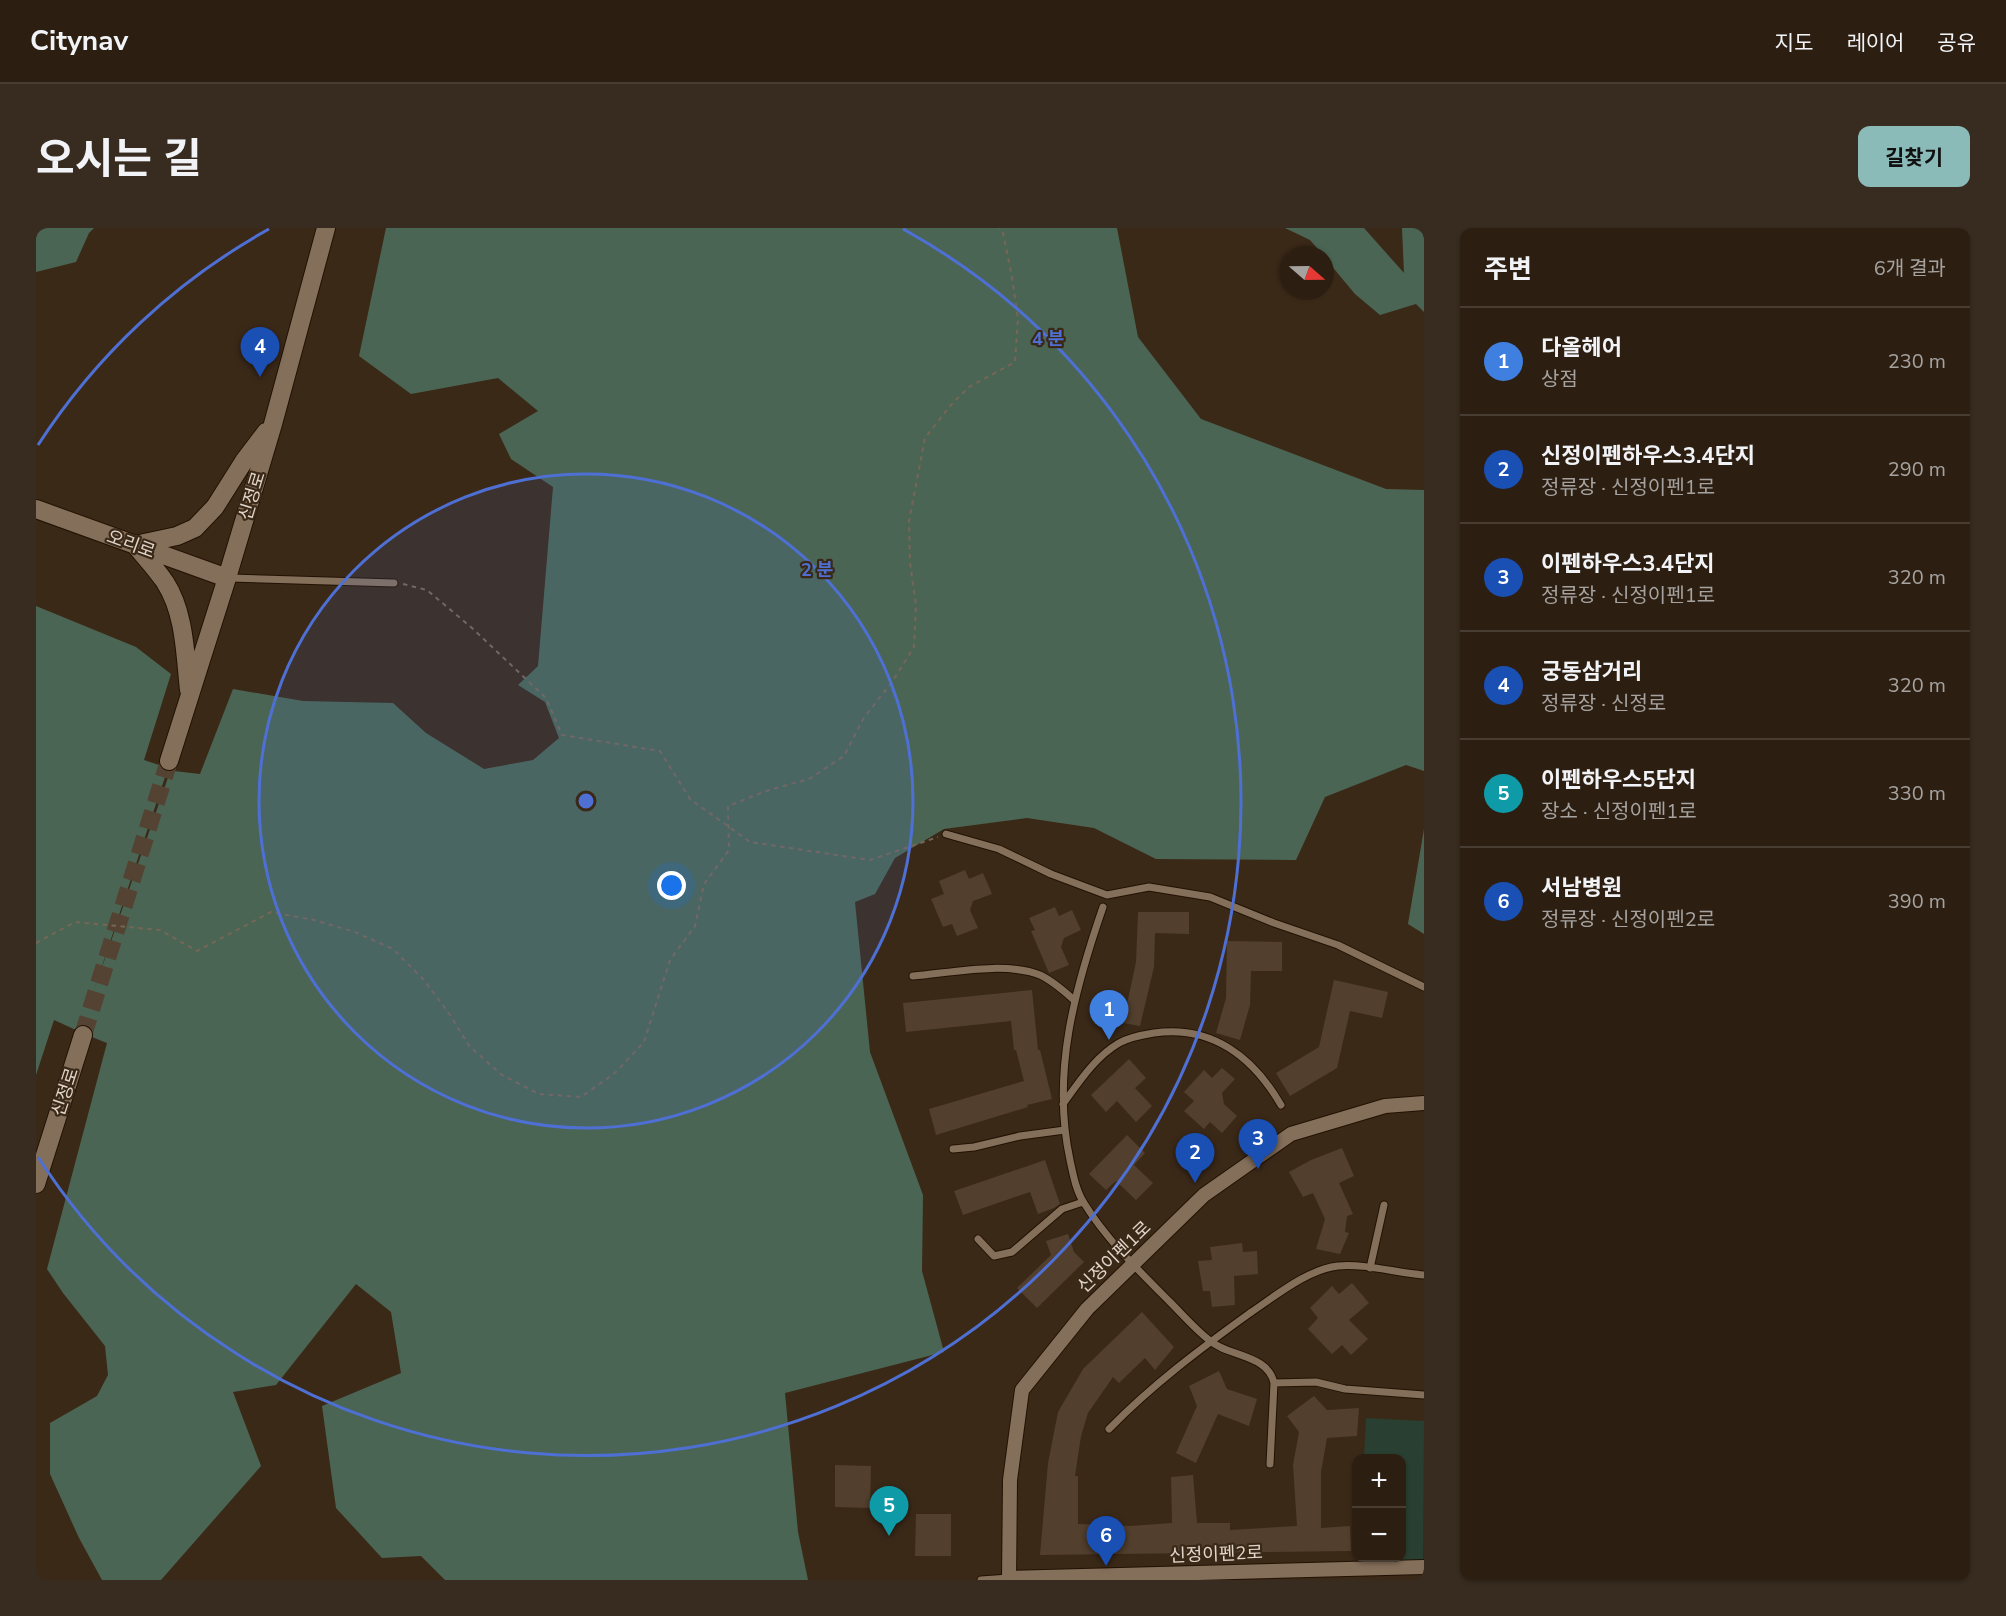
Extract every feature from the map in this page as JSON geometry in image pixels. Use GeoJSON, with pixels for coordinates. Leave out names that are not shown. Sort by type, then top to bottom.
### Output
{"type":"FeatureCollection","features":[{"type":"Feature","properties":{"kind":"main road","name":"신정로"},"geometry":{"type":"LineString","coordinates":[[169,761],[273,424],[326,228]]}},
{"type":"Feature","properties":{"kind":"main road"},"geometry":{"type":"LineString","coordinates":[[189,698],[185,648],[175,601],[165,582],[135,545],[177,536],[201,523],[215,507],[244,461],[273,424]]}},
{"type":"Feature","properties":{"kind":"main road","name":"오리로"},"geometry":{"type":"LineString","coordinates":[[36,509],[227,578]]}},
{"type":"Feature","properties":{"kind":"main road","name":"신정로"},"geometry":{"type":"LineString","coordinates":[[36,1184],[83,1035]]}},
{"type":"Feature","properties":{"kind":"street","name":"신정이펜1로"},"geometry":{"type":"LineString","coordinates":[[1009,1579],[1010,1480],[1022,1390],[1087,1309],[1204,1195],[1291,1134],[1385,1106],[1424,1103]]}},
{"type":"Feature","properties":{"kind":"street","name":"신정이펜2로"},"geometry":{"type":"LineString","coordinates":[[1009,1579],[1275,1575],[1424,1567]]}},
{"type":"Feature","properties":{"kind":"lane"},"geometry":{"type":"LineString","coordinates":[[227,578],[394,583]]}},
{"type":"Feature","properties":{"kind":"lane"},"geometry":{"type":"LineString","coordinates":[[946,834],[999,849],[1051,874],[1107,895],[1149,887],[1209,897],[1338,945],[1424,987]]}},
{"type":"Feature","properties":{"kind":"lane"},"geometry":{"type":"LineString","coordinates":[[1103,907],[1074,1000],[1067,1034],[1063,1104],[1071,1163],[1083,1202],[1132,1264],[1210,1342],[1228,1352],[1262,1363],[1272,1375],[1274,1383],[1270,1464]]}},
{"type":"Feature","properties":{"kind":"lane"},"geometry":{"type":"LineString","coordinates":[[913,976],[1003,968],[1021,969],[1042,976],[1074,1000]]}},
{"type":"Feature","properties":{"kind":"lane"},"geometry":{"type":"LineString","coordinates":[[1063,1104],[1084,1075],[1120,1042],[1138,1035],[1182,1032],[1228,1047],[1263,1077],[1281,1105]]}},
{"type":"Feature","properties":{"kind":"lane"},"geometry":{"type":"LineString","coordinates":[[953,1149],[974,1148],[1020,1136],[1065,1130]]}},
{"type":"Feature","properties":{"kind":"lane"},"geometry":{"type":"LineString","coordinates":[[978,1239],[994,1256],[1012,1252],[1062,1209],[1083,1202]]}},
{"type":"Feature","properties":{"kind":"lane"},"geometry":{"type":"LineString","coordinates":[[1370,1268],[1384,1205]]}},
{"type":"Feature","properties":{"kind":"lane"},"geometry":{"type":"LineString","coordinates":[[1109,1429],[1136,1401],[1185,1360],[1287,1288],[1322,1270],[1337,1266],[1424,1275]]}},
{"type":"Feature","properties":{"kind":"lane"},"geometry":{"type":"LineString","coordinates":[[1274,1383],[1316,1382],[1345,1389],[1424,1395]]}},
{"type":"Feature","properties":{"kind":"lane"},"geometry":{"type":"LineString","coordinates":[[981,1580],[1009,1579]]}},
{"type":"Feature","properties":{"kind":"path"},"geometry":{"type":"LineString","coordinates":[[36,943],[75,922],[160,930],[197,951],[271,912],[314,920],[355,932],[393,949],[423,979],[448,1012],[470,1047],[502,1075],[539,1094],[581,1097],[615,1073],[644,1042],[670,960],[695,926],[704,884],[729,850],[728,806],[769,790],[809,779],[844,756],[863,719],[892,682],[914,647],[916,605],[910,563],[909,521],[925,438],[969,387],[1015,362],[1018,319],[1012,277],[1003,234],[999,228]]}},
{"type":"Feature","properties":{"kind":"path"},"geometry":{"type":"LineString","coordinates":[[394,583],[427,590],[459,615],[546,698],[562,735],[660,751],[690,800],[750,842],[870,860],[946,834]]}},
{"type":"Feature","properties":{"kind":"green space"},"geometry":{"type":"Polygon","coordinates":[[[36,228],[94,228],[89,233],[76,262],[36,272],[36,228]]]}},
{"type":"Feature","properties":{"kind":"green space"},"geometry":{"type":"Polygon","coordinates":[[[386,228],[1117,228],[1138,337],[1201,419],[1386,489],[1424,490],[1424,771],[1406,765],[1325,797],[1296,860],[1156,859],[1094,828],[1027,818],[944,829],[895,858],[875,894],[855,902],[870,1052],[923,1195],[922,1271],[944,1352],[785,1393],[798,1532],[808,1580],[445,1580],[421,1556],[382,1558],[336,1508],[322,1406],[401,1373],[391,1312],[356,1284],[276,1385],[233,1392],[261,1466],[161,1580],[102,1580],[79,1538],[50,1474],[50,1423],[97,1396],[108,1375],[105,1346],[47,1269],[107,1043],[54,1020],[36,1075],[36,606],[136,647],[171,674],[144,760],[168,768],[93,993],[171,769],[200,774],[233,689],[303,701],[393,703],[426,733],[484,769],[533,760],[559,738],[545,702],[518,685],[538,666],[553,487],[511,459],[499,434],[538,411],[498,378],[411,394],[359,356],[386,228]]]}},
{"type":"Feature","properties":{"kind":"green space"},"geometry":{"type":"Polygon","coordinates":[[[1285,228],[1364,228],[1404,273],[1402,228],[1424,228],[1424,312],[1416,304],[1380,315],[1355,294],[1334,269],[1334,246],[1315,246],[1310,240],[1285,228]]]}},
{"type":"Feature","properties":{"kind":"green space"},"geometry":{"type":"Polygon","coordinates":[[[1424,829],[1424,934],[1408,924],[1424,829]]]}},
{"type":"Feature","properties":{"kind":"green space"},"geometry":{"type":"Polygon","coordinates":[[[1366,1418],[1424,1421],[1423,1561],[1406,1560],[1406,1454],[1364,1454],[1366,1418]]]}},
{"type":"Feature","properties":{"kind":"building"},"geometry":{"type":"Polygon","coordinates":[[[965,870],[969,879],[983,873],[992,894],[973,901],[970,910],[978,928],[957,936],[952,924],[943,927],[931,899],[944,894],[939,881],[965,870]]]}},
{"type":"Feature","properties":{"kind":"building"},"geometry":{"type":"Polygon","coordinates":[[[1055,907],[1059,916],[1072,910],[1081,930],[1064,938],[1061,947],[1069,965],[1049,973],[1031,931],[1035,930],[1029,918],[1055,907]]]}},
{"type":"Feature","properties":{"kind":"building"},"geometry":{"type":"Polygon","coordinates":[[[1138,912],[1189,912],[1189,934],[1155,933],[1154,967],[1140,1026],[1123,1023],[1136,962],[1138,912]]]}},
{"type":"Feature","properties":{"kind":"building"},"geometry":{"type":"Polygon","coordinates":[[[1227,941],[1282,942],[1282,971],[1251,971],[1250,1005],[1240,1040],[1216,1033],[1226,998],[1227,941]]]}},
{"type":"Feature","properties":{"kind":"building"},"geometry":{"type":"Polygon","coordinates":[[[1334,980],[1388,992],[1382,1018],[1350,1011],[1337,1068],[1290,1096],[1276,1073],[1319,1047],[1334,980]]]}},
{"type":"Feature","properties":{"kind":"building"},"geometry":{"type":"Polygon","coordinates":[[[1032,990],[1038,1050],[1040,1050],[1052,1099],[936,1135],[929,1109],[1024,1081],[1016,1050],[1014,1050],[1011,1021],[906,1032],[903,1003],[1032,990]]]}},
{"type":"Feature","properties":{"kind":"building"},"geometry":{"type":"Polygon","coordinates":[[[1129,1059],[1146,1078],[1135,1088],[1152,1106],[1136,1122],[1117,1101],[1106,1112],[1091,1095],[1129,1059]]]}},
{"type":"Feature","properties":{"kind":"building"},"geometry":{"type":"Polygon","coordinates":[[[1222,1068],[1235,1079],[1222,1093],[1224,1104],[1237,1116],[1222,1133],[1210,1122],[1204,1129],[1184,1111],[1194,1101],[1184,1092],[1204,1070],[1212,1078],[1222,1068]]]}},
{"type":"Feature","properties":{"kind":"building"},"geometry":{"type":"Polygon","coordinates":[[[1127,1135],[1145,1153],[1134,1165],[1153,1183],[1136,1200],[1116,1181],[1106,1190],[1089,1174],[1127,1135]]]}},
{"type":"Feature","properties":{"kind":"building"},"geometry":{"type":"Polygon","coordinates":[[[1342,1148],[1354,1176],[1339,1183],[1353,1214],[1347,1216],[1345,1232],[1349,1233],[1340,1254],[1316,1249],[1325,1219],[1313,1193],[1303,1197],[1289,1172],[1311,1160],[1342,1148]]]}},
{"type":"Feature","properties":{"kind":"building"},"geometry":{"type":"Polygon","coordinates":[[[1045,1160],[1060,1204],[1038,1214],[1030,1192],[963,1215],[954,1191],[1045,1160]]]}},
{"type":"Feature","properties":{"kind":"building"},"geometry":{"type":"Polygon","coordinates":[[[1068,1234],[1074,1252],[1084,1262],[1037,1308],[1017,1288],[1051,1255],[1046,1241],[1068,1234]]]}},
{"type":"Feature","properties":{"kind":"building"},"geometry":{"type":"Polygon","coordinates":[[[1242,1243],[1243,1252],[1257,1251],[1258,1274],[1234,1276],[1235,1305],[1212,1307],[1210,1291],[1203,1291],[1198,1261],[1212,1260],[1210,1247],[1242,1243]]]}},
{"type":"Feature","properties":{"kind":"building"},"geometry":{"type":"Polygon","coordinates":[[[1352,1283],[1369,1303],[1349,1320],[1368,1339],[1351,1355],[1342,1345],[1332,1354],[1308,1329],[1318,1318],[1310,1308],[1332,1286],[1339,1294],[1352,1283]]]}},
{"type":"Feature","properties":{"kind":"building"},"geometry":{"type":"Polygon","coordinates":[[[1142,1312],[1174,1347],[1155,1370],[1145,1358],[1119,1383],[1113,1377],[1088,1413],[1081,1436],[1075,1476],[1078,1476],[1078,1524],[1130,1526],[1172,1523],[1171,1477],[1193,1475],[1197,1523],[1230,1523],[1230,1530],[1297,1526],[1293,1465],[1299,1432],[1287,1416],[1314,1396],[1327,1410],[1359,1408],[1357,1436],[1327,1438],[1321,1472],[1321,1528],[1350,1526],[1351,1551],[1040,1555],[1048,1463],[1058,1412],[1083,1369],[1142,1312]]]}},
{"type":"Feature","properties":{"kind":"building"},"geometry":{"type":"Polygon","coordinates":[[[1219,1371],[1227,1389],[1257,1399],[1249,1426],[1218,1414],[1196,1463],[1176,1453],[1197,1406],[1189,1386],[1219,1371]]]}},
{"type":"Feature","properties":{"kind":"building"},"geometry":{"type":"Polygon","coordinates":[[[835,1465],[871,1466],[870,1508],[835,1507],[835,1465]]]}},
{"type":"Feature","properties":{"kind":"building"},"geometry":{"type":"Polygon","coordinates":[[[916,1514],[951,1514],[951,1556],[915,1556],[916,1514]]]}},
{"type":"Feature","properties":{"kind":"tunnel"},"geometry":{"type":"LineString","coordinates":[[83,1035],[169,761]]}},
{"type":"Feature","properties":{"kind":"place","name":"궁동삼거리"},"geometry":{"type":"Point","coordinates":[260,377]}},
{"type":"Feature","properties":{"kind":"place","name":"다올헤어"},"geometry":{"type":"Point","coordinates":[1109,1040]}},
{"type":"Feature","properties":{"kind":"place","name":"이펜하우스3.4단지"},"geometry":{"type":"Point","coordinates":[1258,1169]}},
{"type":"Feature","properties":{"kind":"place","name":"신정이펜하우스3.4단지"},"geometry":{"type":"Point","coordinates":[1195,1183]}},
{"type":"Feature","properties":{"kind":"place","name":"이펜하우스5단지"},"geometry":{"type":"Point","coordinates":[889,1536]}},
{"type":"Feature","properties":{"kind":"place","name":"서남병원"},"geometry":{"type":"Point","coordinates":[1106,1566]}}]}
